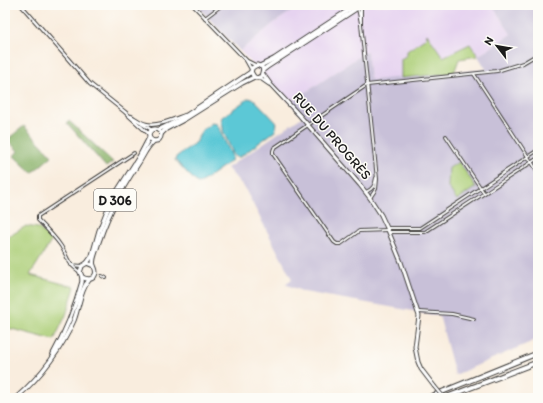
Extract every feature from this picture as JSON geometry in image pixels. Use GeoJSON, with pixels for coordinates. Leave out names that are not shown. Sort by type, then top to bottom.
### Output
{"type":"FeatureCollection","features":[{"type":"Feature","properties":{"kind":"highway"},"geometry":{"type":"LineString","coordinates":[[427,398],[538,353]]}},
{"type":"Feature","properties":{"kind":"highway"},"geometry":{"type":"LineString","coordinates":[[444,398],[538,362]]}},
{"type":"Feature","properties":{"kind":"main road"},"geometry":{"type":"LineString","coordinates":[[359,6],[263,72],[259,78],[254,77],[242,83],[185,119],[169,127],[161,134],[160,139],[157,141],[153,142],[149,136],[152,130],[158,130],[187,114],[251,71],[255,65],[260,66],[359,6]]}},
{"type":"Feature","properties":{"kind":"main road"},"geometry":{"type":"LineString","coordinates":[[260,66],[263,72]]}},
{"type":"Feature","properties":{"kind":"main road"},"geometry":{"type":"LineString","coordinates":[[251,71],[254,77]]}},
{"type":"Feature","properties":{"kind":"main road","name":"RUE DU PROGRÈS"},"geometry":{"type":"LineString","coordinates":[[263,72],[271,85],[366,192],[374,204],[388,230],[418,312],[419,321],[415,347],[416,356],[421,368],[444,398]]}},
{"type":"Feature","properties":{"kind":"main road","name":"RUE DU PROGRÈS"},"geometry":{"type":"LineString","coordinates":[[259,78],[271,85]]}},
{"type":"Feature","properties":{"kind":"main road"},"geometry":{"type":"LineString","coordinates":[[158,130],[161,134]]}},
{"type":"Feature","properties":{"kind":"main road","name":"D 306"},"geometry":{"type":"LineString","coordinates":[[87,263],[92,256],[98,230],[111,202],[120,185],[139,157],[149,136]]}},
{"type":"Feature","properties":{"kind":"main road","name":"D 306"},"geometry":{"type":"LineString","coordinates":[[94,266],[94,257],[100,236],[114,202],[146,150],[153,142]]}},
{"type":"Feature","properties":{"kind":"main road"},"geometry":{"type":"LineString","coordinates":[[16,398],[37,378],[57,352],[66,338],[84,289],[89,280],[95,275],[96,269],[94,266],[87,263],[82,266],[80,272],[82,282],[69,324],[46,366]]}},
{"type":"Feature","properties":{"kind":"main road"},"geometry":{"type":"LineString","coordinates":[[82,277],[89,280]]}},
{"type":"Feature","properties":{"kind":"street"},"geometry":{"type":"LineString","coordinates":[[21,5],[90,84],[128,114],[152,130]]}},
{"type":"Feature","properties":{"kind":"street"},"geometry":{"type":"LineString","coordinates":[[193,5],[246,60],[255,65]]}},
{"type":"Feature","properties":{"kind":"street"},"geometry":{"type":"LineString","coordinates":[[205,18],[222,5]]}},
{"type":"Feature","properties":{"kind":"street"},"geometry":{"type":"LineString","coordinates":[[359,6],[377,187],[370,198]]}},
{"type":"Feature","properties":{"kind":"street"},"geometry":{"type":"LineString","coordinates":[[538,54],[523,63],[497,71],[367,85],[274,148],[272,151],[334,242],[341,244],[359,231],[420,228],[538,150]]}},
{"type":"Feature","properties":{"kind":"street"},"geometry":{"type":"LineString","coordinates":[[246,60],[251,71]]}},
{"type":"Feature","properties":{"kind":"street"},"geometry":{"type":"LineString","coordinates":[[474,74],[538,172]]}},
{"type":"Feature","properties":{"kind":"street"},"geometry":{"type":"LineString","coordinates":[[128,114],[141,122],[150,125],[187,114]]}},
{"type":"Feature","properties":{"kind":"street"},"geometry":{"type":"LineString","coordinates":[[128,114],[149,136]]}},
{"type":"Feature","properties":{"kind":"street"},"geometry":{"type":"LineString","coordinates":[[446,136],[484,193]]}},
{"type":"Feature","properties":{"kind":"street"},"geometry":{"type":"LineString","coordinates":[[80,272],[68,261],[62,247],[38,220],[38,216],[134,153]]}},
{"type":"Feature","properties":{"kind":"street"},"geometry":{"type":"LineString","coordinates":[[388,230],[425,232],[538,158]]}},
{"type":"Feature","properties":{"kind":"street"},"geometry":{"type":"LineString","coordinates":[[366,192],[375,184],[376,174]]}},
{"type":"Feature","properties":{"kind":"street"},"geometry":{"type":"LineString","coordinates":[[71,265],[82,266]]}},
{"type":"Feature","properties":{"kind":"street"},"geometry":{"type":"LineString","coordinates":[[102,276],[106,278]]}},
{"type":"Feature","properties":{"kind":"street"},"geometry":{"type":"LineString","coordinates":[[418,312],[452,314],[474,320]]}},
{"type":"Feature","properties":{"kind":"shaded area"},"geometry":{"type":"Polygon","coordinates":[[[196,5],[301,5],[274,23],[240,51],[196,5]]]}},
{"type":"Feature","properties":{"kind":"shaded area"},"geometry":{"type":"Polygon","coordinates":[[[301,5],[492,5],[511,34],[478,56],[470,44],[443,57],[427,34],[426,38],[408,51],[407,55],[401,59],[401,78],[373,80],[370,78],[367,52],[290,103],[240,51],[274,23],[301,5]]]}},
{"type":"Feature","properties":{"kind":"shaded area"},"geometry":{"type":"Polygon","coordinates":[[[492,5],[538,5],[538,339],[455,375],[439,315],[424,314],[304,292],[285,284],[292,279],[244,187],[227,168],[302,117],[290,103],[364,53],[367,52],[370,78],[373,80],[486,69],[478,56],[511,34],[492,5]]]}},
{"type":"Feature","properties":{"kind":"green space"},"geometry":{"type":"Polygon","coordinates":[[[427,34],[443,57],[470,44],[478,56],[459,59],[454,73],[401,78],[401,59],[407,55],[407,51],[426,38],[427,34]]]}},
{"type":"Feature","properties":{"kind":"green space"},"geometry":{"type":"Polygon","coordinates":[[[69,121],[113,162],[106,167],[67,123],[69,121]]]}},
{"type":"Feature","properties":{"kind":"green space"},"geometry":{"type":"Polygon","coordinates":[[[24,126],[52,156],[32,173],[14,156],[18,151],[8,141],[9,138],[24,126]]]}},
{"type":"Feature","properties":{"kind":"green space"},"geometry":{"type":"Polygon","coordinates":[[[459,162],[476,187],[457,200],[448,187],[449,168],[459,162]]]}},
{"type":"Feature","properties":{"kind":"green space"},"geometry":{"type":"Polygon","coordinates":[[[26,226],[38,228],[52,240],[30,275],[75,287],[66,315],[54,340],[8,328],[5,332],[5,302],[9,287],[5,285],[5,239],[26,226]]]}},
{"type":"Feature","properties":{"kind":"water"},"geometry":{"type":"Polygon","coordinates":[[[249,98],[255,100],[277,123],[275,131],[240,157],[236,157],[234,156],[223,131],[222,117],[249,98]]]}},
{"type":"Feature","properties":{"kind":"water"},"geometry":{"type":"Polygon","coordinates":[[[212,123],[217,124],[232,156],[231,161],[200,183],[197,183],[175,160],[176,157],[196,142],[202,130],[212,123]]]}}]}
